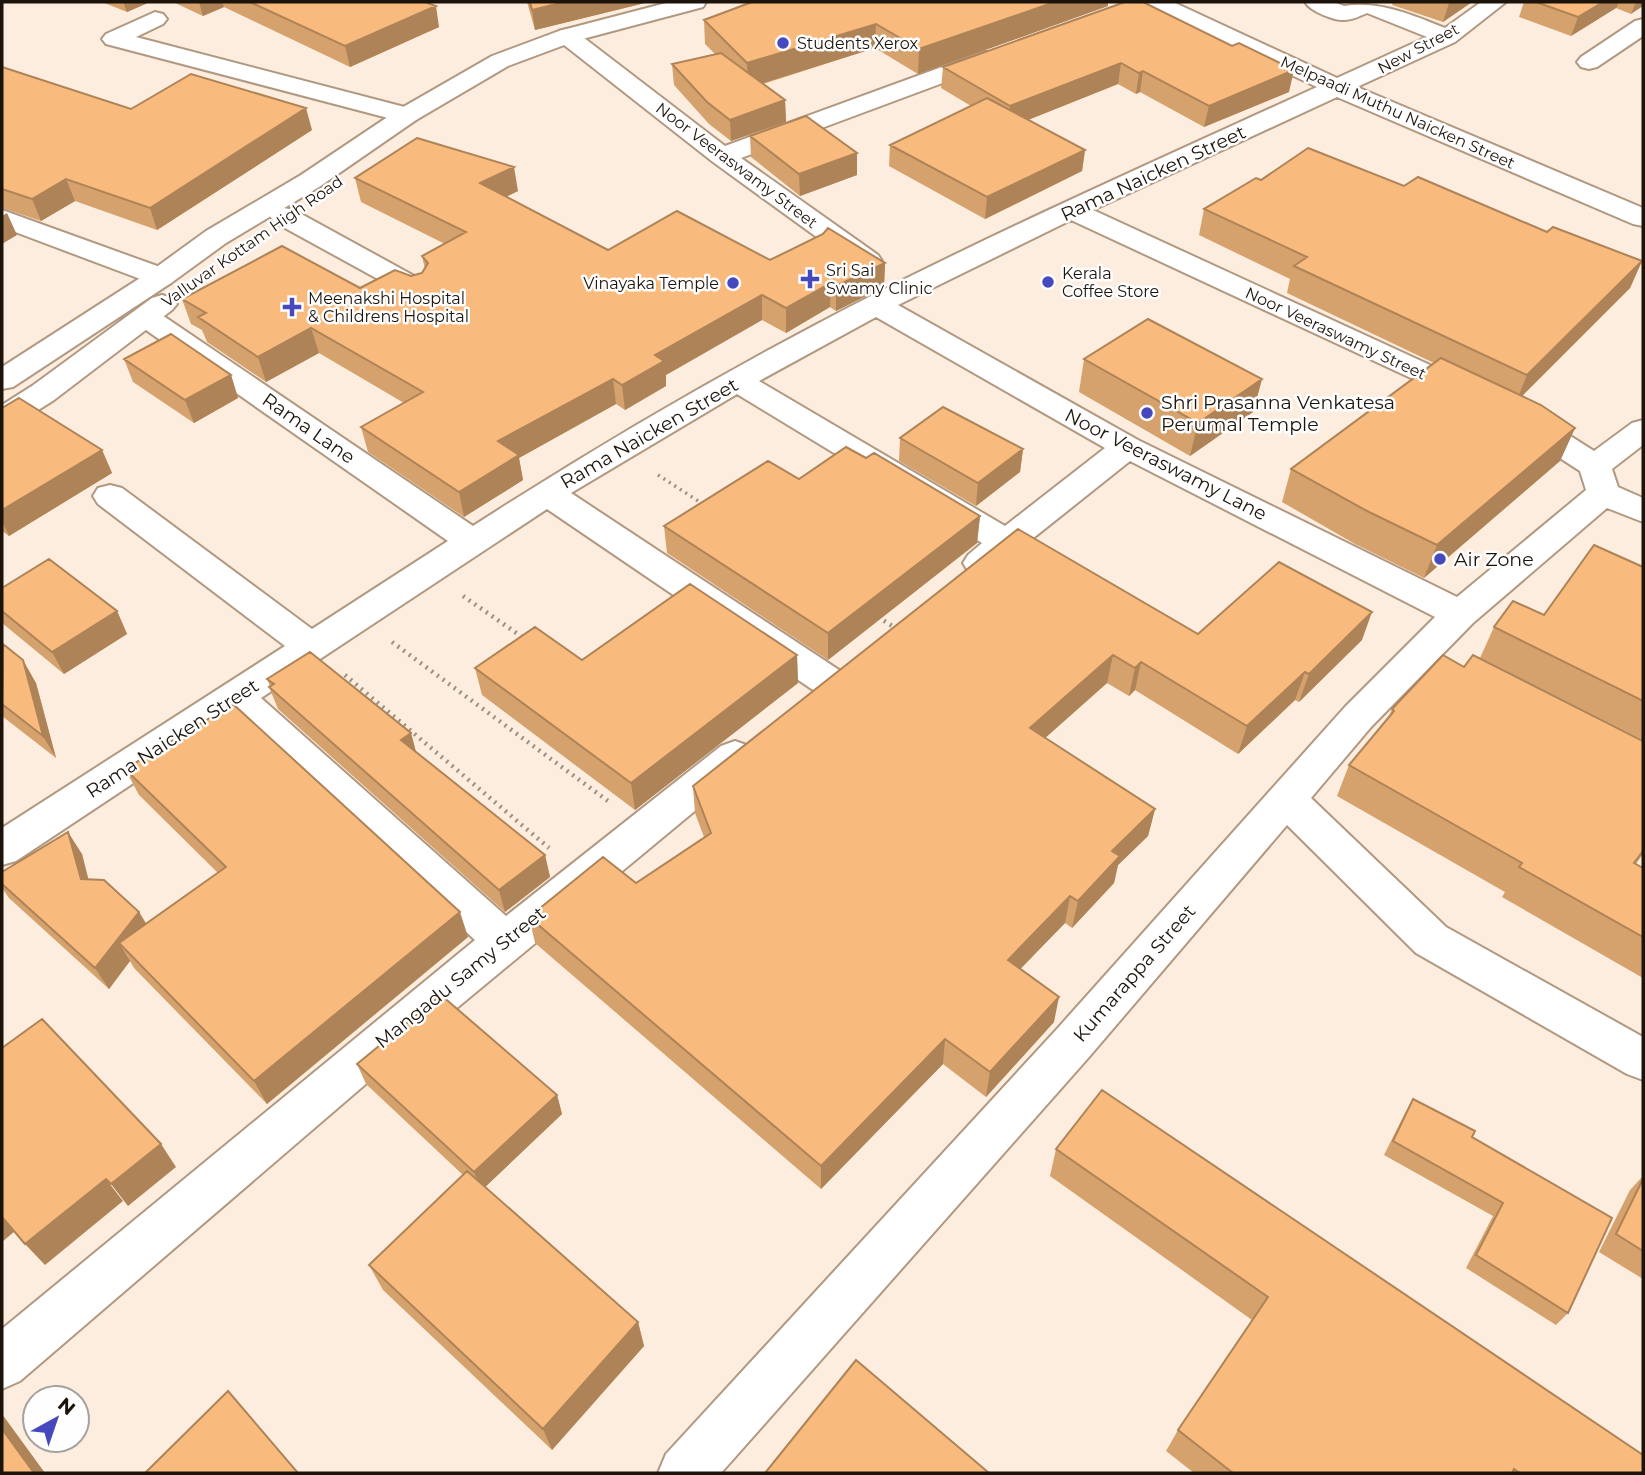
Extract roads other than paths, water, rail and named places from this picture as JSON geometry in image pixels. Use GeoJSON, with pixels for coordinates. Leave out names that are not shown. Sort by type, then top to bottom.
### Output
{"type":"FeatureCollection","features":[{"type":"Feature","properties":{"kind":"street","name":"Valluvar Kottam High Road"},"geometry":{"type":"LineString","coordinates":[[2,380],[161,277],[216,237],[310,181],[407,115],[500,61],[566,36],[695,2]]}},
{"type":"Feature","properties":{"kind":"street"},"geometry":{"type":"LineString","coordinates":[[1316,2],[1343,14],[1367,5],[1447,37]]}},
{"type":"Feature","properties":{"kind":"street","name":"New Street"},"geometry":{"type":"LineString","coordinates":[[1338,88],[1447,37],[1495,2]]}},
{"type":"Feature","properties":{"kind":"street","name":"Melpaadi Muthu Naicken Street"},"geometry":{"type":"LineString","coordinates":[[1146,3],[1643,218]]}},
{"type":"Feature","properties":{"kind":"street"},"geometry":{"type":"LineString","coordinates":[[155,19],[114,39],[407,115]]}},
{"type":"Feature","properties":{"kind":"street"},"geometry":{"type":"LineString","coordinates":[[1589,62],[1643,26]]}},
{"type":"Feature","properties":{"kind":"street","name":"Noor Veeraswamy Street"},"geometry":{"type":"LineString","coordinates":[[566,36],[722,156],[873,265],[911,288]]}},
{"type":"Feature","properties":{"kind":"street"},"geometry":{"type":"LineString","coordinates":[[722,156],[1016,48]]}},
{"type":"Feature","properties":{"kind":"street","name":"Valluvar Kottam High Road"},"geometry":{"type":"LineString","coordinates":[[2,419],[43,393],[284,216],[434,118],[500,61]]}},
{"type":"Feature","properties":{"kind":"street","name":"Rama Naicken Street"},"geometry":{"type":"LineString","coordinates":[[2,849],[547,492],[737,381],[876,305],[1071,210],[1338,88]]}},
{"type":"Feature","properties":{"kind":"street","name":"Noor Veeraswamy Street"},"geometry":{"type":"LineString","coordinates":[[1071,210],[1532,424],[1599,480],[1643,511]]}},
{"type":"Feature","properties":{"kind":"street"},"geometry":{"type":"LineString","coordinates":[[284,216],[417,289]]}},
{"type":"Feature","properties":{"kind":"street"},"geometry":{"type":"LineString","coordinates":[[2,218],[161,277]]}},
{"type":"Feature","properties":{"kind":"street","name":"Noor Veeraswamy Lane"},"geometry":{"type":"LineString","coordinates":[[876,305],[1127,447],[1460,614]]}},
{"type":"Feature","properties":{"kind":"street","name":"Rama Lane"},"geometry":{"type":"LineString","coordinates":[[146,317],[471,541]]}},
{"type":"Feature","properties":{"kind":"street"},"geometry":{"type":"LineString","coordinates":[[737,381],[1006,542]]}},
{"type":"Feature","properties":{"kind":"street"},"geometry":{"type":"LineString","coordinates":[[1599,480],[1643,430]]}},
{"type":"Feature","properties":{"kind":"street"},"geometry":{"type":"LineString","coordinates":[[953,585],[1127,447]]}},
{"type":"Feature","properties":{"kind":"street","name":"Kumarappa Street"},"geometry":{"type":"LineString","coordinates":[[685,1473],[1073,1043],[1358,717],[1442,658],[1460,614],[1599,480]]}},
{"type":"Feature","properties":{"kind":"street"},"geometry":{"type":"LineString","coordinates":[[547,492],[798,707]]}},
{"type":"Feature","properties":{"kind":"street"},"geometry":{"type":"LineString","coordinates":[[110,496],[312,647]]}},
{"type":"Feature","properties":{"kind":"street","name":"Mangadu Samy Street"},"geometry":{"type":"LineString","coordinates":[[2,1363],[315,1096],[583,876],[798,707],[885,622]]}},
{"type":"Feature","properties":{"kind":"street"},"geometry":{"type":"LineString","coordinates":[[236,698],[505,941]]}},
{"type":"Feature","properties":{"kind":"street"},"geometry":{"type":"LineString","coordinates":[[1285,798],[1431,940],[1643,1060]]}},
{"type":"Feature","properties":{"kind":"place","name":"Students Xerox"},"geometry":{"type":"Point","coordinates":[783,43]}},
{"type":"Feature","properties":{"kind":"place","name":"Sri Sai Swamy Clinic"},"geometry":{"type":"Point","coordinates":[810,279]}},
{"type":"Feature","properties":{"kind":"place","name":"Kerala Coffee Store"},"geometry":{"type":"Point","coordinates":[1048,282]}},
{"type":"Feature","properties":{"kind":"place","name":"Vinayaka Temple"},"geometry":{"type":"Point","coordinates":[733,283]}},
{"type":"Feature","properties":{"kind":"place","name":"Meenakshi Hospital & Childrens Hospital"},"geometry":{"type":"Point","coordinates":[292,307]}},
{"type":"Feature","properties":{"kind":"place","name":"Shri Prasanna Venkatesa Perumal Temple"},"geometry":{"type":"Point","coordinates":[1147,413]}},
{"type":"Feature","properties":{"kind":"place","name":"Air Zone"},"geometry":{"type":"Point","coordinates":[1440,559]}}]}
